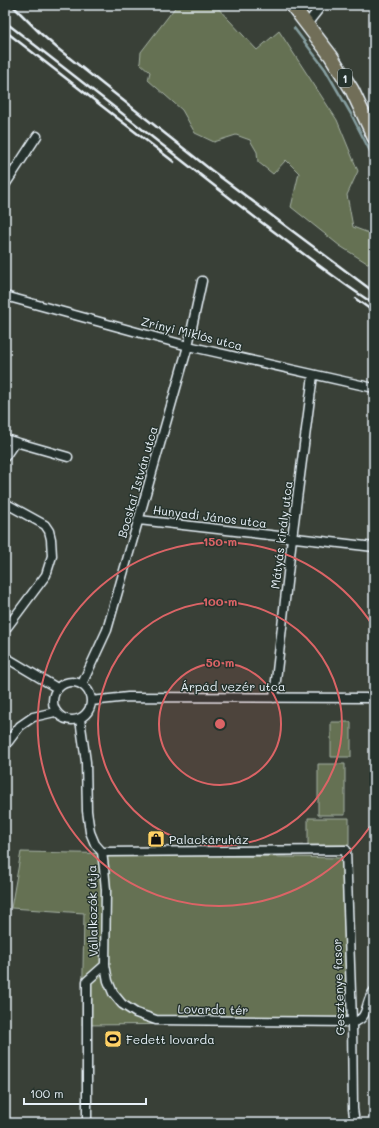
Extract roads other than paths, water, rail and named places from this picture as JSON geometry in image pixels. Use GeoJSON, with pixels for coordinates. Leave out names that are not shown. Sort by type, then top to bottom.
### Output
{"type":"FeatureCollection","features":[{"type":"Feature","properties":{"kind":"main road","name":"1"},"geometry":{"type":"LineString","coordinates":[[292,5],[331,56],[352,90],[374,137]]}},
{"type":"Feature","properties":{"kind":"street"},"geometry":{"type":"LineString","coordinates":[[307,24],[322,5]]}},
{"type":"Feature","properties":{"kind":"street"},"geometry":{"type":"LineString","coordinates":[[5,185],[37,136]]}},
{"type":"Feature","properties":{"kind":"street","name":"Bocskai István utca"},"geometry":{"type":"LineString","coordinates":[[82,684],[107,630],[140,520],[188,346],[202,281]]}},
{"type":"Feature","properties":{"kind":"street","name":"Zrínyi Miklós utca"},"geometry":{"type":"LineString","coordinates":[[5,296],[188,346],[374,388]]}},
{"type":"Feature","properties":{"kind":"street","name":"Mátyás király utca"},"geometry":{"type":"LineString","coordinates":[[274,698],[292,538],[313,375]]}},
{"type":"Feature","properties":{"kind":"street"},"geometry":{"type":"LineString","coordinates":[[5,439],[68,457]]}},
{"type":"Feature","properties":{"kind":"street"},"geometry":{"type":"LineString","coordinates":[[5,458],[15,442]]}},
{"type":"Feature","properties":{"kind":"street"},"geometry":{"type":"LineString","coordinates":[[5,503],[45,525],[49,531],[51,539],[52,556],[46,575],[5,630]]}},
{"type":"Feature","properties":{"kind":"street","name":"Hunyadi János utca"},"geometry":{"type":"LineString","coordinates":[[140,520],[374,547]]}},
{"type":"Feature","properties":{"kind":"street"},"geometry":{"type":"LineString","coordinates":[[5,657],[57,688]]}},
{"type":"Feature","properties":{"kind":"street"},"geometry":{"type":"LineString","coordinates":[[76,682],[82,684],[90,695],[90,709],[80,719],[70,721],[62,718],[55,712],[53,706],[52,699],[54,693],[62,684],[76,682]]}},
{"type":"Feature","properties":{"kind":"street","name":"Árpád vezér utca"},"geometry":{"type":"LineString","coordinates":[[91,701],[128,697],[374,698]]}},
{"type":"Feature","properties":{"kind":"street"},"geometry":{"type":"LineString","coordinates":[[5,746],[20,726],[33,717],[55,712]]}},
{"type":"Feature","properties":{"kind":"street","name":"Vállalkozók útja"},"geometry":{"type":"LineString","coordinates":[[80,719],[86,762],[87,811],[90,832],[95,844],[102,852],[106,890],[105,965],[87,981],[87,1123]]}},
{"type":"Feature","properties":{"kind":"street","name":"Gesztenye fasor"},"geometry":{"type":"LineString","coordinates":[[102,852],[346,850],[352,1022],[352,1109],[355,1123]]}},
{"type":"Feature","properties":{"kind":"street","name":"Lovarda tér"},"geometry":{"type":"LineString","coordinates":[[105,965],[108,982],[113,993],[122,1004],[136,1014],[156,1020],[352,1022]]}},
{"type":"Feature","properties":{"kind":"street"},"geometry":{"type":"LineString","coordinates":[[352,1022],[358,1021],[363,1017],[369,999],[374,991]]}},
{"type":"Feature","properties":{"kind":"waterway"},"geometry":{"type":"LineString","coordinates":[[294,28],[325,69],[351,114],[374,159]]}},
{"type":"Feature","properties":{"kind":"railway"},"geometry":{"type":"LineString","coordinates":[[12,5],[57,48],[211,170],[374,292]]}},
{"type":"Feature","properties":{"kind":"railway"},"geometry":{"type":"LineString","coordinates":[[5,22],[261,222],[374,304]]}},
{"type":"Feature","properties":{"kind":"railway"},"geometry":{"type":"LineString","coordinates":[[5,31],[174,162]]}},
{"type":"Feature","properties":{"kind":"railway"},"geometry":{"type":"LineString","coordinates":[[356,299],[374,312]]}},
{"type":"Feature","properties":{"kind":"place","name":"Palackáruház"},"geometry":{"type":"Point","coordinates":[156,839]}},
{"type":"Feature","properties":{"kind":"place","name":"Fedett lovarda"},"geometry":{"type":"Point","coordinates":[113,1039]}}]}
